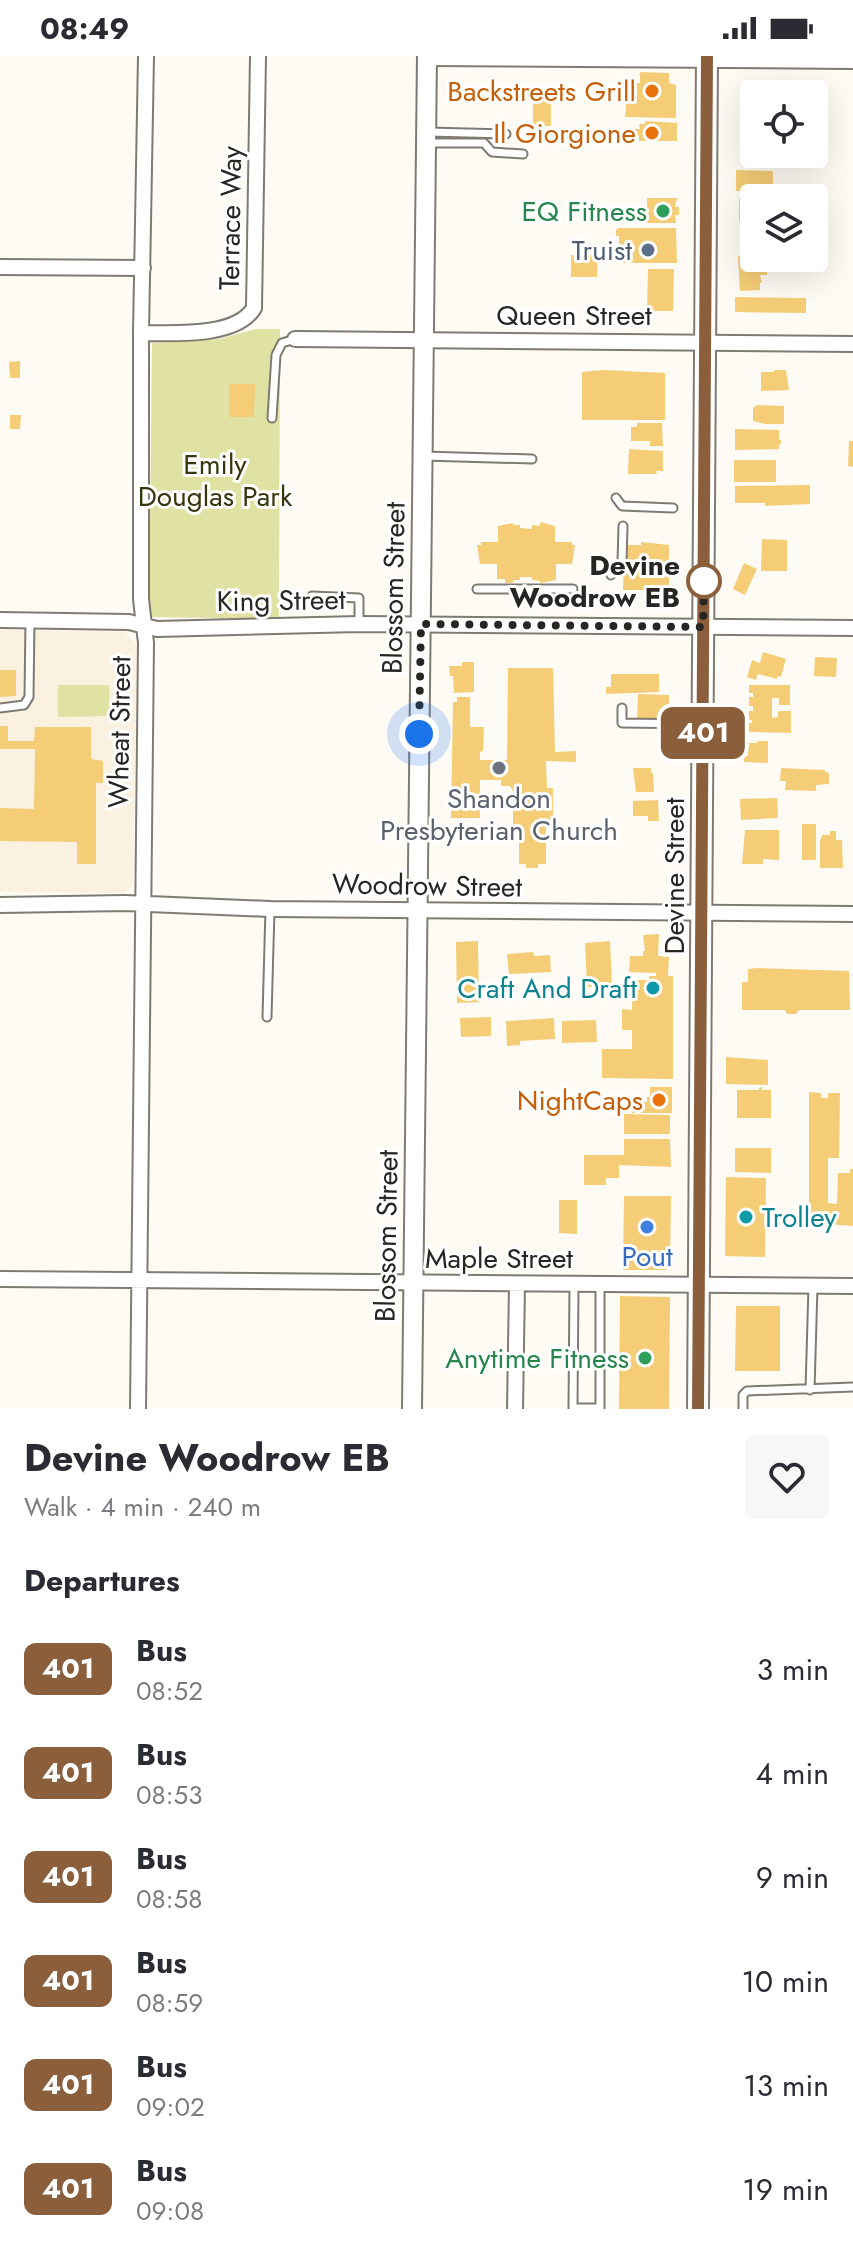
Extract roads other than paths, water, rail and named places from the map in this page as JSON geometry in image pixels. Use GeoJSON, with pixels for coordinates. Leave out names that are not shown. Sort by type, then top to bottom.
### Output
{"type":"FeatureCollection","features":[{"type":"Feature","properties":{"kind":"main road","name":"Devine Street"},"geometry":{"type":"LineString","coordinates":[[698,1409],[707,58]]}},
{"type":"Feature","properties":{"kind":"street","name":"Wheat Street"},"geometry":{"type":"LineString","coordinates":[[138,1409],[146,643],[143,625],[141,333],[146,56]]}},
{"type":"Feature","properties":{"kind":"street","name":"Terrace Way"},"geometry":{"type":"LineString","coordinates":[[141,333],[192,333],[220,328],[246,318],[254,308],[258,56]]}},
{"type":"Feature","properties":{"kind":"street"},"geometry":{"type":"LineString","coordinates":[[427,57],[852,60]]}},
{"type":"Feature","properties":{"kind":"street","name":"Blossom Street"},"geometry":{"type":"LineString","coordinates":[[412,1409],[427,57]]}},
{"type":"Feature","properties":{"kind":"street"},"geometry":{"type":"LineString","coordinates":[[0,267],[143,268]]}},
{"type":"Feature","properties":{"kind":"street","name":"Queen Street"},"geometry":{"type":"LineString","coordinates":[[295,339],[853,344]]}},
{"type":"Feature","properties":{"kind":"street","name":"King Street"},"geometry":{"type":"LineString","coordinates":[[0,620],[129,622],[157,629],[359,624],[853,628]]}},
{"type":"Feature","properties":{"kind":"street","name":"Woodrow Street"},"geometry":{"type":"LineString","coordinates":[[0,905],[143,903],[270,909],[853,914]]}},
{"type":"Feature","properties":{"kind":"street","name":"Maple Street"},"geometry":{"type":"LineString","coordinates":[[0,1279],[853,1286]]}},
{"type":"Feature","properties":{"kind":"street"},"geometry":{"type":"LineString","coordinates":[[515,1409],[517,1284]]}},
{"type":"Feature","properties":{"kind":"lane"},"geometry":{"type":"LineString","coordinates":[[426,137],[506,134]]}},
{"type":"Feature","properties":{"kind":"lane"},"geometry":{"type":"LineString","coordinates":[[426,137],[484,143],[492,152],[523,154]]}},
{"type":"Feature","properties":{"kind":"lane"},"geometry":{"type":"LineString","coordinates":[[272,418],[276,355],[282,343],[295,339]]}},
{"type":"Feature","properties":{"kind":"lane"},"geometry":{"type":"LineString","coordinates":[[423,456],[532,459]]}},
{"type":"Feature","properties":{"kind":"lane"},"geometry":{"type":"LineString","coordinates":[[616,498],[622,506],[673,508]]}},
{"type":"Feature","properties":{"kind":"lane"},"geometry":{"type":"LineString","coordinates":[[611,575],[622,562],[623,526]]}},
{"type":"Feature","properties":{"kind":"lane"},"geometry":{"type":"LineString","coordinates":[[477,589],[573,589]]}},
{"type":"Feature","properties":{"kind":"lane"},"geometry":{"type":"LineString","coordinates":[[312,596],[359,598],[359,624]]}},
{"type":"Feature","properties":{"kind":"lane"},"geometry":{"type":"LineString","coordinates":[[0,708],[24,705],[29,697],[30,620]]}},
{"type":"Feature","properties":{"kind":"lane"},"geometry":{"type":"LineString","coordinates":[[622,708],[622,723],[703,724]]}},
{"type":"Feature","properties":{"kind":"lane"},"geometry":{"type":"LineString","coordinates":[[267,1017],[270,909]]}},
{"type":"Feature","properties":{"kind":"lane"},"geometry":{"type":"LineString","coordinates":[[574,1285],[573,1408],[600,1408],[600,1285]]}},
{"type":"Feature","properties":{"kind":"lane"},"geometry":{"type":"LineString","coordinates":[[810,1390],[813,1286]]}},
{"type":"Feature","properties":{"kind":"lane"},"geometry":{"type":"LineString","coordinates":[[743,1409],[743,1395],[747,1391],[853,1387]]}},
{"type":"Feature","properties":{"kind":"place","name":"Backstreets Grill"},"geometry":{"type":"Point","coordinates":[652,91]}},
{"type":"Feature","properties":{"kind":"place","name":"Il Giorgione"},"geometry":{"type":"Point","coordinates":[652,133]}},
{"type":"Feature","properties":{"kind":"place","name":"EQ Fitness"},"geometry":{"type":"Point","coordinates":[663,211]}},
{"type":"Feature","properties":{"kind":"place","name":"Truist"},"geometry":{"type":"Point","coordinates":[648,250]}},
{"type":"Feature","properties":{"kind":"place","name":"Devine Woodrow EB"},"geometry":{"type":"Point","coordinates":[704,581]}},
{"type":"Feature","properties":{"kind":"place","name":"Shandon Presbyterian Church"},"geometry":{"type":"Point","coordinates":[499,768]}},
{"type":"Feature","properties":{"kind":"place","name":"Craft And Draft"},"geometry":{"type":"Point","coordinates":[653,988]}},
{"type":"Feature","properties":{"kind":"place","name":"NightCaps"},"geometry":{"type":"Point","coordinates":[659,1100]}},
{"type":"Feature","properties":{"kind":"place","name":"Trolley"},"geometry":{"type":"Point","coordinates":[746,1217]}},
{"type":"Feature","properties":{"kind":"place","name":"Pout"},"geometry":{"type":"Point","coordinates":[647,1227]}},
{"type":"Feature","properties":{"kind":"place","name":"Anytime Fitness"},"geometry":{"type":"Point","coordinates":[645,1358]}},
{"type":"Feature","properties":{"kind":"park label","name":"Emily Douglas Park"},"geometry":{"type":"Point","coordinates":[215,480]}}]}
